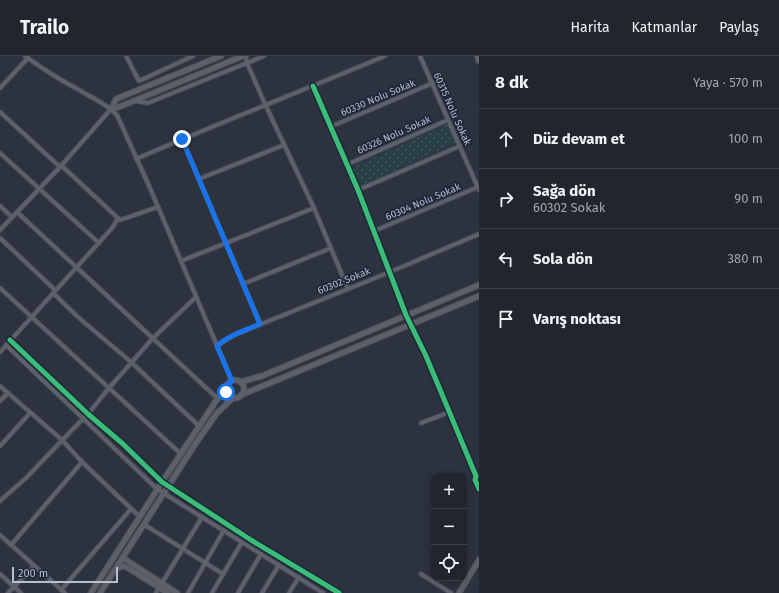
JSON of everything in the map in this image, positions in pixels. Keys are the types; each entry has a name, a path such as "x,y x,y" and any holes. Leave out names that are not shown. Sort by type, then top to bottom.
{"main road":[{"path":"111,109 116,99 221,56"},
{"path":"111,109 244,56"},
{"path":"478,56 479,60"},
{"path":"91,593 217,398 232,381 240,382 262,376 479,285"},
{"path":"100,593 194,446 217,413 233,398 479,296"},
{"path":"240,382 244,390 241,395"},
{"path":"226,386 228,394 233,398"},
{"path":"123,558 161,585 168,593"},
{"path":"459,593 479,560"},
{"path":"116,569 123,566 177,593"}],"street":[{"path":"126,56 139,82 193,56"},
{"path":"244,56 314,208 348,289"},
{"path":"134,101 148,103 264,56"},
{"path":"136,159 265,104 385,56"},
{"name":"60315 Nolu Sokak","path":"420,56 478,189"},
{"path":"0,88 26,57 111,109 117,115 232,381"},
{"name":"60330 Nolu Sokak","path":"330,127 433,84"},
{"path":"313,86 358,190 406,315 426,356 479,481"},
{"path":"0,230 61,167 111,109"},
{"path":"0,112 120,220 158,207"},
{"name":"60326 Nolu Sokak","path":"346,165 448,120"},
{"path":"182,139 260,324"},
{"path":"199,179 284,145"},
{"path":"358,190 460,146"},
{"path":"0,153 98,243"},
{"name":"60304 Nolu Sokak","path":"374,231 478,189"},
{"path":"0,206 12,217"},
{"path":"181,261 314,208"},
{"path":"17,212 217,398"},
{"path":"0,352 54,291 114,227 118,218"},
{"name":"60302 Sokak","path":"217,346 234,335 390,272 479,234"},
{"path":"0,238 79,318 131,362 199,426"},
{"path":"243,284 331,248"},
{"path":"0,288 181,454"},
{"path":"0,501 26,478 88,414 153,338 196,297"},
{"path":"10,340 162,482 251,540 339,593"},
{"path":"6,345 157,489 321,592"},
{"path":"0,386 62,440 82,462 140,517"},
{"path":"0,401 8,393"},
{"path":"421,423 450,412"},
{"path":"0,446 30,413"},
{"path":"11,545 82,462"},
{"path":"476,476 475,480 479,489"},
{"path":"61,590 131,509"},
{"path":"156,593 202,517"},
{"path":"144,525 223,574"},
{"path":"188,593 224,530"},
{"path":"0,535 65,593"},
{"path":"212,593 242,542"},
{"path":"238,593 261,554"},
{"path":"262,593 279,565"},
{"path":"8,593 34,566"},
{"path":"0,574 21,593"},
{"path":"420,574 450,593"},
{"path":"289,593 299,577"}],"shaded area":[{"path":"448,124 457,142 361,186 352,167"}],"cycle path":[{"path":"313,86 358,190 406,315 426,356 476,476 475,480 479,489"},
{"path":"10,340 162,482 251,540 339,593"}],"route":[{"path":"182,139 260,324 234,335 217,346 232,381 226,386 226,392"}]}
